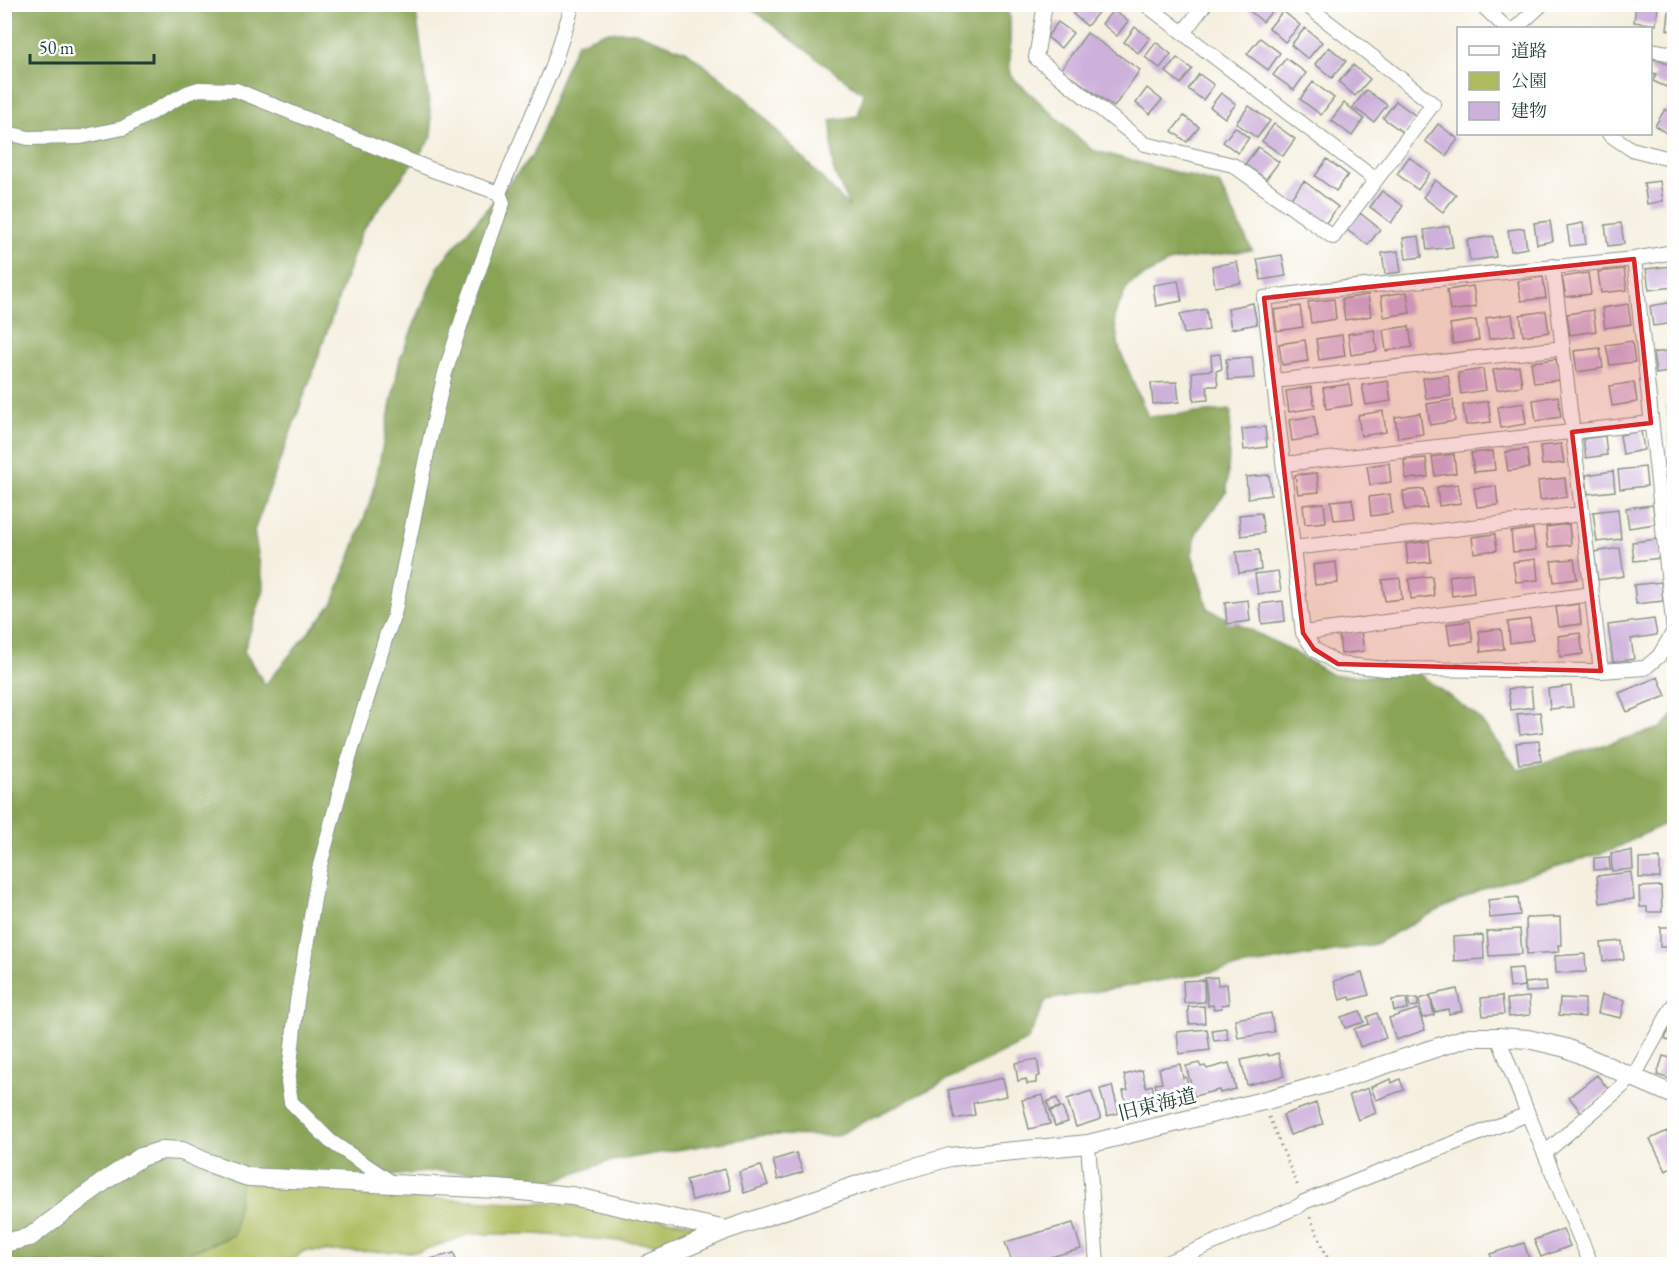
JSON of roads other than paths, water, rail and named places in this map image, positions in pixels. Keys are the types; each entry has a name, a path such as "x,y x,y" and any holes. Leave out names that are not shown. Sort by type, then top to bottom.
{"street":[{"path":"394,1184 330,1141 291,1102 288,1082 297,1001 319,869 347,765 393,620 445,373 503,203 499,193 552,69 573,4"},
{"path":"1045,4 1036,58 1144,144 1233,165 1333,237 1433,104 1305,4"},
{"path":"1145,4 1376,180"},
{"path":"1183,33 1205,4"},
{"path":"1480,4 1505,27"},
{"path":"1517,27 1542,4"},
{"path":"1652,50 1674,54"},
{"path":"4,132 28,138 81,137 123,128 187,93 199,89 236,90 435,171 499,193"},
{"path":"1610,135 1631,149 1674,160"},
{"path":"1634,259 1651,423 1671,567 1674,631 1659,656 1645,668 1601,671 1386,669 1338,664 1314,649 1304,633 1264,298 1634,259 1674,252"},
{"path":"1553,266 1601,671"},
{"path":"1274,381 1563,348"},
{"path":"1284,464 1651,423"},
{"path":"1293,548 1582,514"},
{"path":"1304,633 1592,594"},
{"path":"1545,1154 1634,1076 1674,1004"},
{"name":"旧東海道","path":"648,1264 726,1230 884,1176 950,1157 1088,1144 1335,1081 1469,1037 1528,1039 1566,1048 1674,1095"},
{"path":"1498,1037 1591,1264"},
{"path":"1164,1264 1304,1202 1528,1114"},
{"path":"1088,1144 1097,1264"},
{"path":"4,1243 30,1237 106,1180 141,1157 163,1150 182,1151 248,1177 498,1189 572,1197 726,1230"}]}
